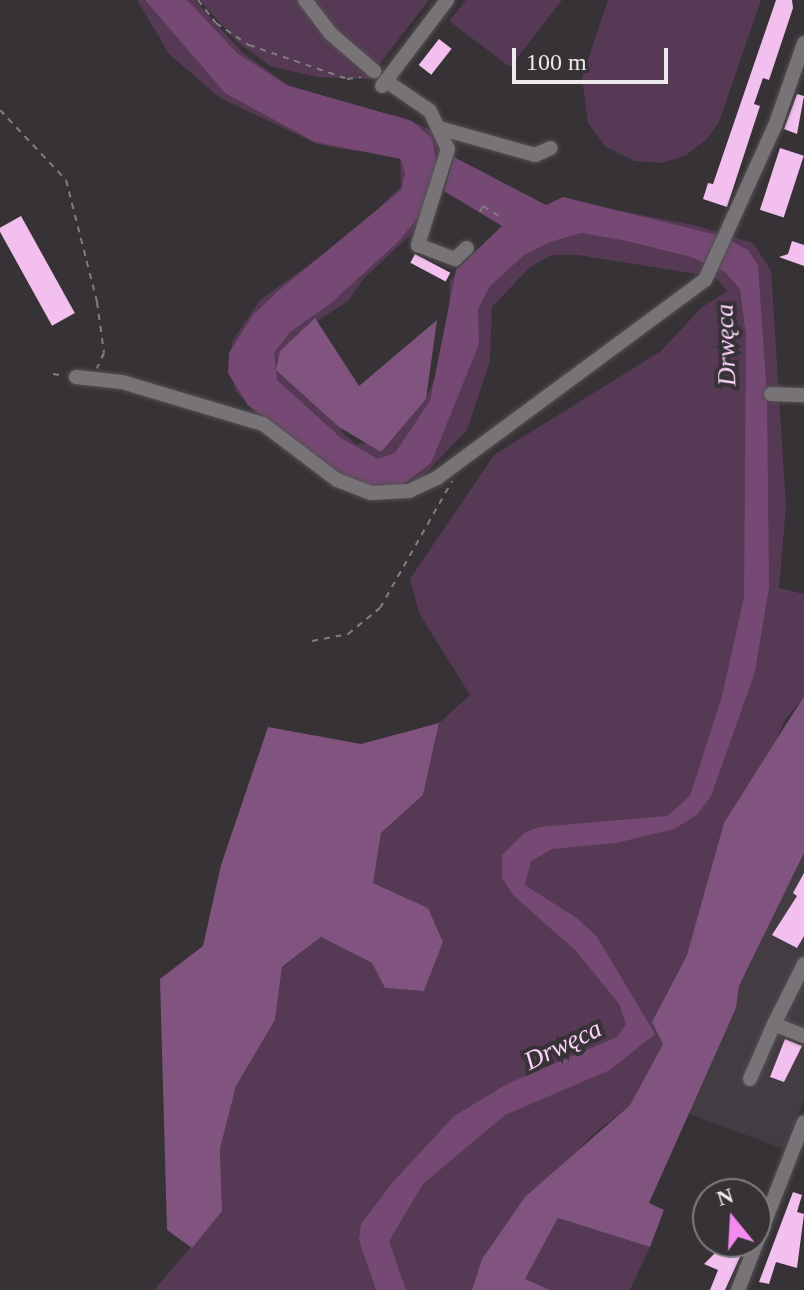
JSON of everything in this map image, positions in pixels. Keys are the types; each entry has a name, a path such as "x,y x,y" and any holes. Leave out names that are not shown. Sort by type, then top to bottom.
{"street":[{"path":"305,0 331,34 378,79 430,111 448,149 418,245 455,259 467,248"},
{"path":"378,79 447,0"},
{"path":"76,377 122,382 263,424 337,480 371,493 409,491 460,461 705,280 775,126 804,43"},
{"path":"439,128 535,155 551,148"},
{"path":"771,394 804,395"},
{"path":"750,1079 804,964"},
{"path":"774,1024 804,1036"},
{"path":"738,1290 804,1122"}],"path":[{"path":"198,0 216,23 249,45 347,79 378,79"},
{"path":"0,110 66,180 78,211 104,353 95,371 76,377 53,374"},
{"path":"480,212 481,205 497,214 492,219"},
{"path":"312,641 348,634 380,608 433,519 460,461"}],"shaded area":[{"path":"137,0 195,0 243,53 297,91 365,114 397,115 438,133 445,162 430,217 364,278 348,301 296,335 343,433 356,444 387,442 429,392 448,342 450,280 496,232 562,209 621,211 694,225 753,243 771,270 786,507 779,588 804,594 804,696 785,720 687,955 659,1008 663,1044 630,1105 591,1136 482,1259 472,1290 154,1290 222,1211 220,1149 236,1086 275,1020 282,968 321,937 372,963 386,988 424,991 443,942 428,908 373,883 381,833 423,795 439,723 470,695 419,613 410,579 494,455 661,351 702,307 727,291 715,277 578,255 552,255 530,267 492,307 490,361 467,430 422,477 386,493 360,494 271,432 235,390 229,357 233,340 260,300 361,227 401,186 400,159 388,150 354,151 317,144 220,98 169,54"},
{"path":"145,0 187,0 237,53 286,85 412,121 432,138 438,172 429,204 399,241 331,303 290,332 274,353 277,380 341,438 378,459 395,453 430,401 456,270 502,226 444,191 454,157 546,205 563,197 721,236 748,250 758,265 767,397 769,587 755,672 711,796 697,815 674,829 616,843 552,849 531,861 525,885 578,919 597,937 655,1034 610,1070 505,1115 423,1184 389,1241 406,1290 376,1290 359,1240 361,1224 392,1183 454,1116 507,1084 617,1037 626,1024 619,1004 576,951 513,895 502,878 502,855 524,833 539,827 667,816 690,796 722,696 744,597 746,335 740,289 725,272 691,257 627,241 581,233 550,242 524,255 490,286 478,309 479,344 431,463 403,484 374,487 350,480 248,405 228,373 229,353 253,315 277,292 401,190 405,174 401,159 315,142 225,93"},
{"path":"200,0 429,0 368,79 317,77 270,66 235,40"},
{"path":"466,0 562,0 510,67 449,21"},
{"path":"608,0 761,0 719,122 707,139 685,156 661,163 634,161 606,147 588,123 582,77"},
{"path":"315,318 359,386 437,320 426,399 381,452 339,427 276,370 280,351"},
{"path":"804,696 804,853 739,986 736,1008 649,1203 664,1210 650,1247 558,1218 525,1279 550,1290 472,1290 482,1259 525,1197 630,1105 663,1044 652,1022 687,955 724,823"},
{"path":"439,723 423,795 381,833 373,883 428,908 443,942 424,991 385,988 372,963 321,937 282,967 275,1020 236,1086 220,1149 222,1211 192,1248 167,1230 160,979 203,946 221,865 268,727 361,744"},
{"path":"804,853 804,1099 784,1149 686,1113 736,1008 739,986"},
{"path":"558,1218 650,1247 630,1290 550,1290 525,1279"}],"building":[{"path":"776,0 792,0 793,8 769,80 763,78 754,104 760,106 727,207 703,199 708,183 713,184"},
{"path":"439,39 452,49 431,75 419,65"},
{"path":"797,94 804,96 797,134 784,129"},
{"path":"780,148 804,156 784,218 760,210"},
{"path":"21,216 75,313 52,326 0,232 0,228"},
{"path":"792,241 804,245 804,266 779,257 788,254"},
{"path":"415,254 450,273 446,282 410,263"},
{"path":"804,873 804,936 797,948 772,935 797,896 793,893"},
{"path":"785,1039 802,1046 784,1082 770,1077"},
{"path":"793,1192 802,1195 797,1212 804,1214 797,1268 776,1262 769,1284 759,1282 768,1258 772,1258 772,1248"},
{"path":"710,1258 740,1258 725,1290 710,1290 718,1270 704,1264"}],"water label":[{"name":"Drwęca","path":"726,345"},
{"name":"Drwęca","path":"563,1045"}]}
